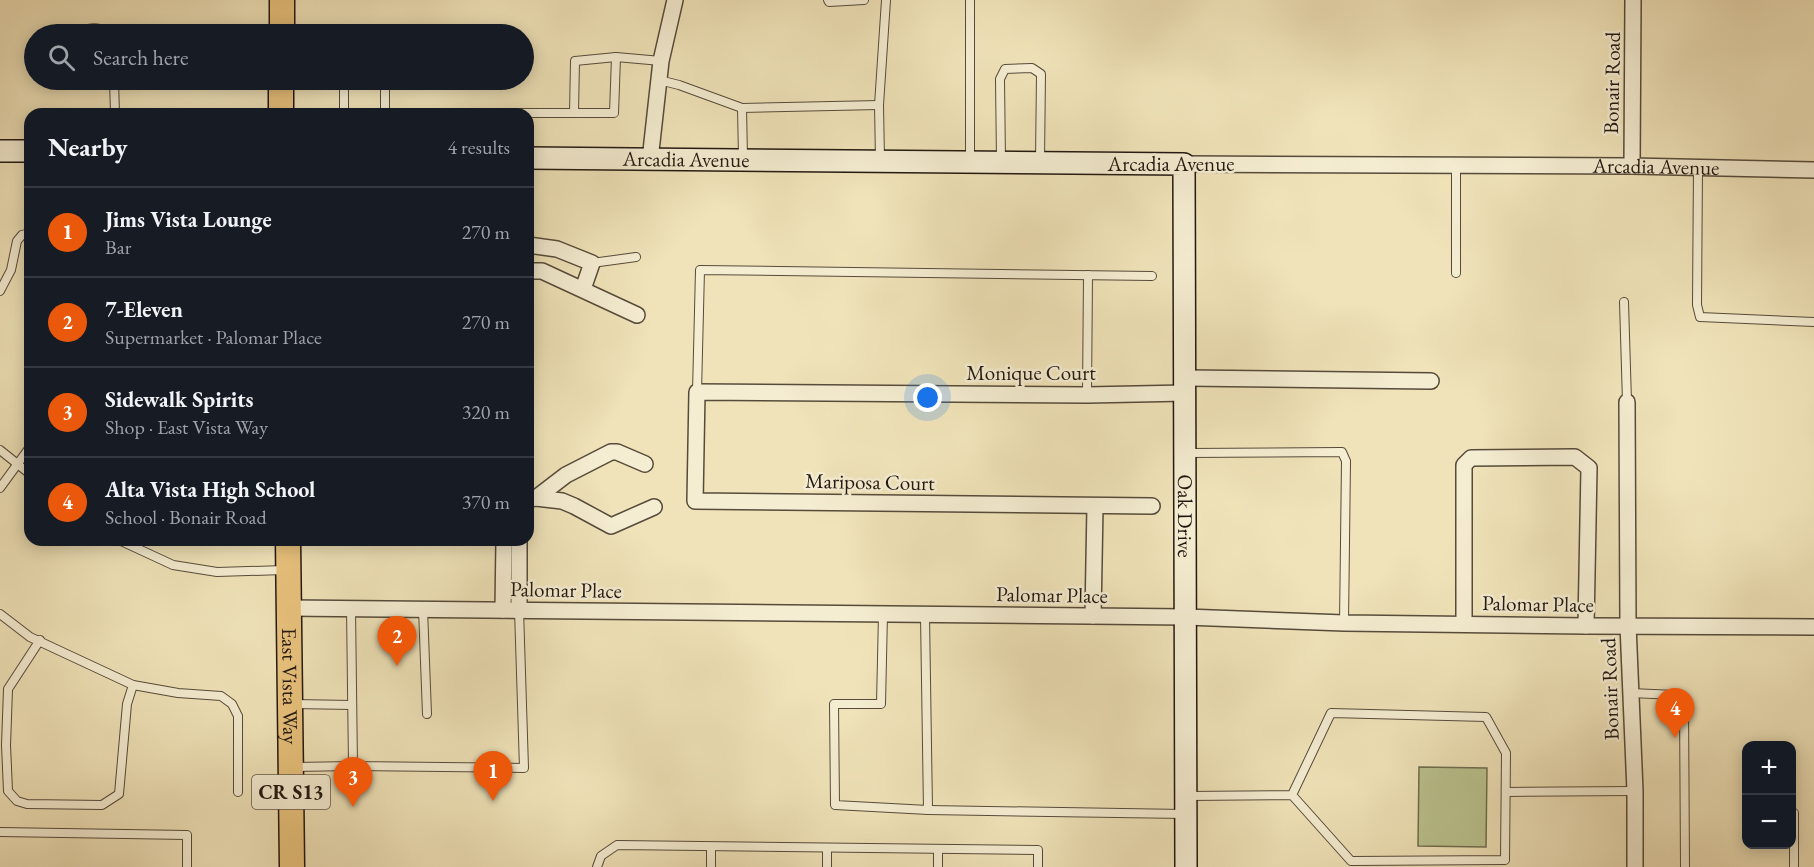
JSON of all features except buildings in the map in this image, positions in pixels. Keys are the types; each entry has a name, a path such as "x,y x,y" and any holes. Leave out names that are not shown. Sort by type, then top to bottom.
{"main road":[{"path":"282,0 282,24"},
{"path":"281,90 281,108"},
{"name":"East Vista Way","path":"288,546 292,867"}],"street":[{"path":"650,160 661,61 675,0"},
{"name":"Bonair Road","path":"1632,165 1633,0"},
{"path":"0,151 24,151"},
{"name":"Arcadia Avenue","path":"534,158 1184,164 1632,165 1814,170"},
{"name":"Oak Drive","path":"1184,164 1186,867"},
{"path":"534,246 557,249 592,263 583,289"},
{"path":"534,271 542,271 638,315"},
{"name":"Monique Court","path":"697,392 1087,395 1186,386 1431,381"},
{"name":"Mariposa Court","path":"697,392 695,501 1152,506"},
{"name":"Bonair Road","path":"1627,402 1628,625 1635,792 1635,867"},
{"path":"534,497 566,475 611,452 617,452 645,464"},
{"path":"1464,624 1464,465 1471,458 1575,457 1589,468 1586,626"},
{"path":"534,498 561,501 611,526 654,507"},
{"path":"1093,616 1095,506"},
{"path":"505,546 511,610"},
{"path":"511,610 518,546"},
{"name":"Palomar Place","path":"289,608 1186,617 1344,623 1814,627"}],"lane":[{"path":"828,0 829,2 864,0"},
{"path":"880,161 879,105 886,0"},
{"path":"970,0 970,162"},
{"path":"574,112 575,61 616,57 661,61"},
{"path":"534,112 614,113 616,57"},
{"path":"1001,162 1000,79 1005,69 1032,68 1041,74 1040,163"},
{"path":"659,80 742,108 879,105"},
{"path":"114,90 115,108"},
{"path":"344,90 344,108"},
{"path":"385,90 385,108"},
{"path":"742,108 743,160"},
{"path":"1456,165 1456,273"},
{"path":"1698,167 1697,305 1700,316 1814,322"},
{"path":"0,291 11,270 17,241 24,234"},
{"path":"592,263 636,257"},
{"path":"697,392 700,270 1152,276"},
{"path":"1087,395 1088,275"},
{"path":"1624,302 1627,402"},
{"path":"0,450 24,469"},
{"path":"1186,453 1342,452 1346,461 1344,623"},
{"path":"0,488 24,455"},
{"path":"132,546 173,565 217,572 289,570"},
{"path":"351,608 353,766"},
{"path":"423,609 427,714"},
{"path":"291,767 524,768 511,610"},
{"path":"0,614 30,637 133,685 178,693 220,696 232,704 238,716 238,792"},
{"path":"883,614 881,704 834,704 835,805 928,810 1154,814 1186,805 1292,795"},
{"path":"925,615 928,810"},
{"path":"40,640 8,689 6,746 8,792 17,801 27,804 102,805 119,794 127,704 133,685"},
{"path":"1631,693 1676,695 1684,704 1685,867"},
{"path":"290,704 352,705"},
{"path":"1331,712 1486,717 1506,753 1505,860 1351,861 1292,795 1331,712"},
{"path":"1506,792 1635,792"},
{"path":"0,832 187,835 187,867"},
{"path":"597,867 602,856 617,845 1038,850 1038,867"},
{"path":"711,847 711,867"},
{"path":"827,848 827,867"},
{"path":"938,849 938,867"},
{"path":"1794,849 1794,867"}],"green space":[{"path":"1419,767 1487,768 1486,847 1418,846"}],"place":[{"name":"7-Eleven","path":"397,666"},
{"name":"Alta Vista High School","path":"1675,738"},
{"name":"Jims Vista Lounge","path":"493,801"},
{"name":"Sidewalk Spirits","path":"353,807"}]}
